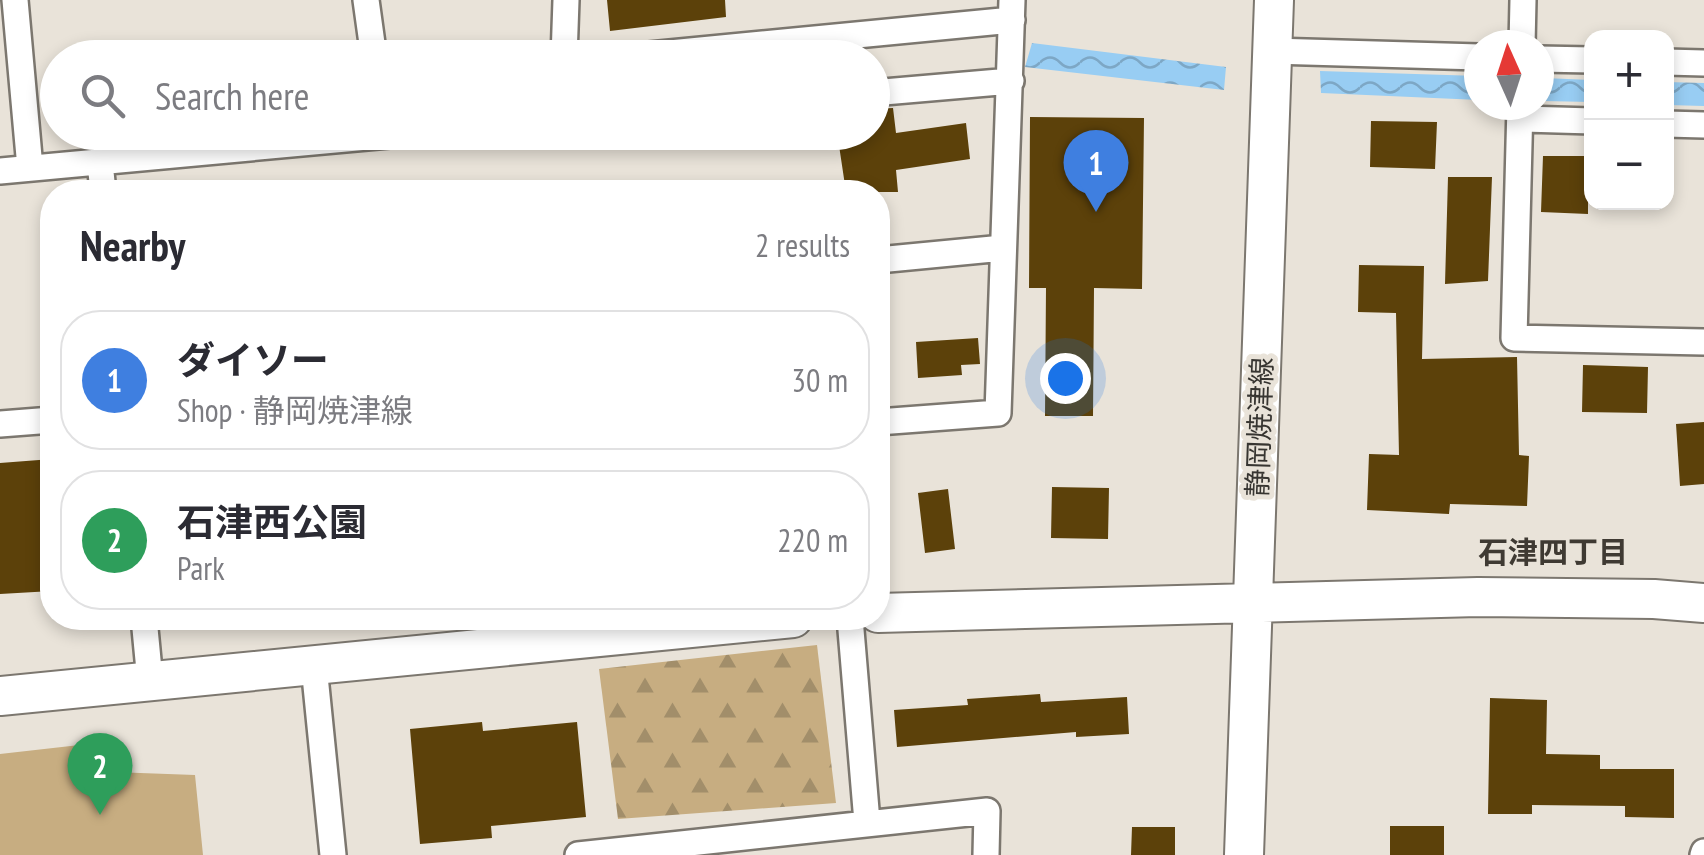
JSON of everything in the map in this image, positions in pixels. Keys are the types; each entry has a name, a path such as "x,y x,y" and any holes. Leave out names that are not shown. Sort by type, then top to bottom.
{"street":[{"path":"15,0 30,168"},
{"path":"366,0 372,40"},
{"path":"565,40 566,0"},
{"name":"静岡焼津線","path":"1244,855 1274,0"},
{"path":"1522,30 1523,0"},
{"path":"766,40 1012,10 998,413 890,421"},
{"path":"1272,51 1464,57"},
{"path":"1554,59 1584,60"},
{"path":"1674,62 1704,63"},
{"path":"890,91 1011,80"},
{"path":"1554,116 1584,120"},
{"path":"1520,120 1514,338 1704,342"},
{"path":"1674,124 1704,125"},
{"path":"0,171 221,150"},
{"path":"100,162 101,180"},
{"path":"890,259 1003,248"},
{"path":"0,424 40,421"},
{"path":"890,612 1478,597 1704,603"},
{"path":"145,630 150,681"},
{"path":"0,696 657,630"},
{"path":"851,630 867,822"},
{"path":"314,666 333,855"},
{"path":"578,855 987,811 986,855"}],"green space":[{"path":"817,645 836,803 618,819 599,669"},
{"path":"106,742 113,772 195,775 203,855 0,855 0,754"}],"water":[{"path":"1032,43 1226,67 1224,90 1025,67"},
{"path":"1320,71 1464,76 1464,99 1321,93"},
{"path":"1554,78 1584,80 1584,102 1554,101"},
{"path":"1674,82 1704,83 1704,106 1674,105"}],"building":[{"path":"607,0 725,0 726,17 610,31"},
{"path":"890,108 896,133 966,123 970,159 896,170 898,192 890,192 890,180 844,180 840,150 890,150"},
{"path":"1030,117 1144,118 1142,289 1094,288 1093,416 1045,416 1046,288 1029,288"},
{"path":"1371,121 1437,122 1435,169 1370,167"},
{"path":"1543,156 1584,156 1584,210 1588,214 1541,212"},
{"path":"1448,177 1492,177 1488,281 1445,284"},
{"path":"1359,265 1424,266 1422,359 1517,357 1519,455 1529,456 1527,506 1450,504 1449,514 1367,510 1369,454 1399,455 1396,313 1358,312"},
{"path":"978,338 980,364 961,365 962,375 918,378 916,342"},
{"path":"1583,365 1648,367 1647,413 1582,412"},
{"path":"1704,422 1704,484 1680,486 1676,424"},
{"path":"40,460 40,592 0,594 0,463"},
{"path":"1052,487 1109,488 1108,539 1051,538"},
{"path":"948,489 955,549 925,553 918,493"},
{"path":"1040,694 1041,702 1127,697 1129,734 1076,737 1076,732 897,747 894,710 968,705 967,699"},
{"path":"1490,698 1547,700 1546,754 1600,755 1600,769 1674,769 1674,818 1625,817 1625,806 1532,805 1532,814 1488,814"},
{"path":"482,722 483,731 577,722 586,817 491,826 492,838 420,844 410,729"},
{"path":"1390,826 1444,826 1444,855 1390,855"},
{"path":"1132,827 1175,827 1175,855 1131,855"}],"place":[{"name":"ダイソー","path":"1096,212"},
{"name":"石津西公園","path":"100,815"}],"district":[{"name":"石津四丁目","path":"1553,551"}]}
